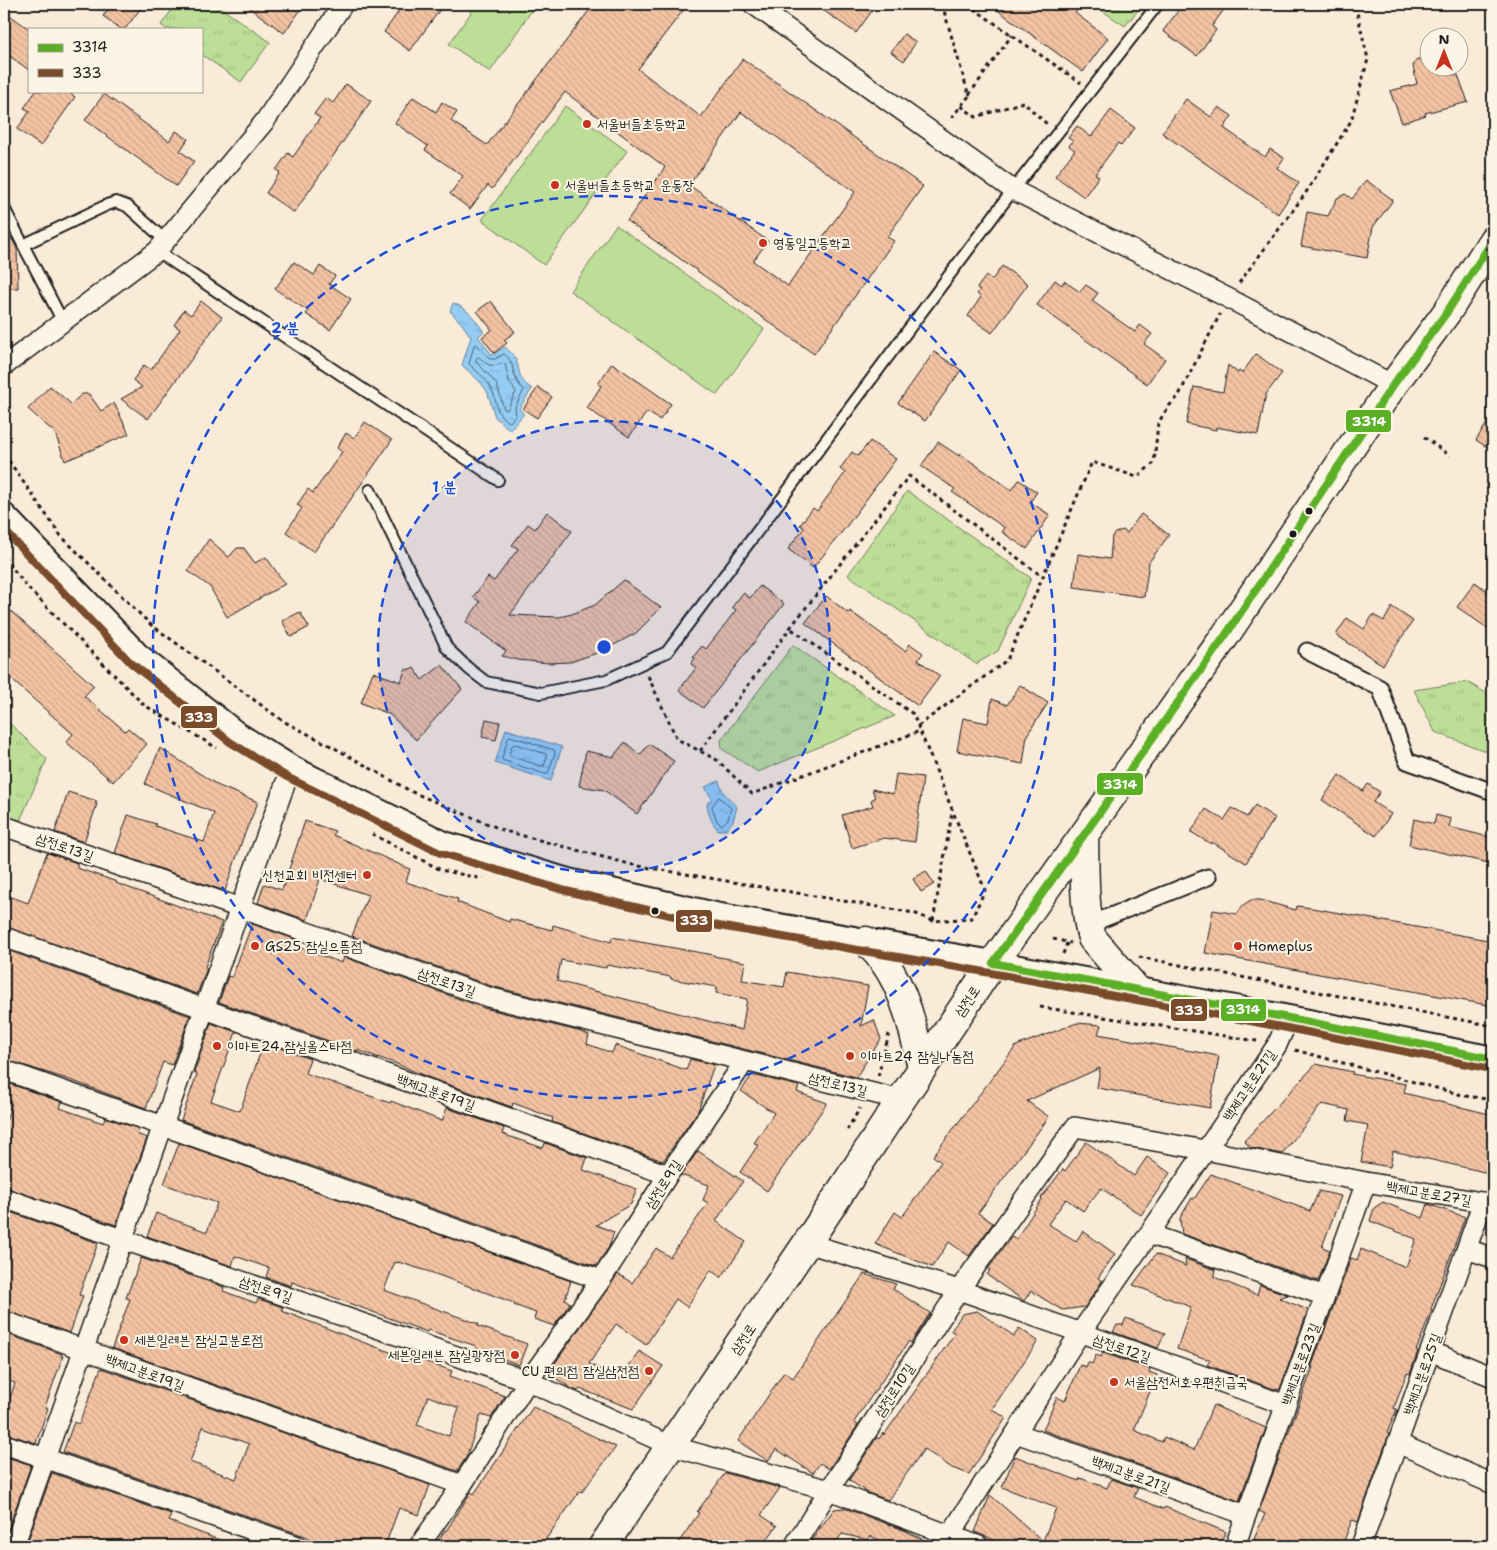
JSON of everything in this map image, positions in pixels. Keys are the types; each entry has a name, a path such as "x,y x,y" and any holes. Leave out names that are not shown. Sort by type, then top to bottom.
{"main road":[{"name":"삼전로","path":"603,1546 993,963 1225,636 1393,385 1447,312 1491,245"},
{"path":"1084,835 1086,900 1092,938 1136,990"},
{"path":"866,941 882,959 902,997 915,1035 922,1068"}],"street":[{"path":"4,366 162,246 265,121 343,4"},
{"path":"753,4 1013,190 1228,298 1393,385"},
{"path":"4,516 138,656 236,734 291,768 444,844 568,881 715,915 993,963 1289,1018 1493,1059"},
{"path":"1307,651 1380,688 1407,761 1493,792"},
{"path":"14,1546 291,768"},
{"name":"삼전로13길","path":"4,826 488,997 901,1100"},
{"path":"1098,921 1208,877"},
{"name":"백제고분로19길","path":"4,937 668,1175"},
{"name":"백제고분로21길","path":"946,1541 1080,1333 1277,1044 1289,1018"},
{"name":"삼전로9길","path":"419,1546 462,1485 528,1381 601,1280 668,1175 745,1061"},
{"path":"4,1070 601,1280"},
{"path":"959,1290 1075,1127 1205,1150 1366,1182"},
{"name":"백제고분로27길","path":"1366,1182 1488,1203"},
{"name":"백제고분로23길","path":"1235,1546 1366,1182"},
{"name":"삼전로9길","path":"4,1198 528,1381 671,1446"},
{"name":"백제고분로25길","path":"1361,1546 1467,1248 1488,1203"},
{"path":"1149,1234 1324,1296"},
{"name":"삼전로12길","path":"807,1243 959,1290 1286,1405"},
{"path":"1467,1248 1493,1258"},
{"name":"삼전로10길","path":"794,1546 959,1290"},
{"name":"백제고분로19길","path":"4,1321 462,1485"},
{"path":"1430,1352 1493,1377"},
{"name":"백제고분로21길","path":"1016,1434 1246,1515"},
{"path":"1397,1443 1493,1484"},
{"path":"4,1444 298,1546"},
{"path":"671,1446 829,1490 946,1541 978,1546"}],"lane":[{"path":"370,490 447,648 486,682 541,693 606,680 666,652 1013,190 1158,4"},
{"path":"23,244 107,205 116,202 127,206 162,246 498,480"},
{"path":"4,208 63,322"}],"path":[{"path":"942,4 969,96"},
{"path":"966,4 1091,90"},
{"path":"918,726 1007,660 1092,462 1137,477 1154,463 1158,423 1169,406 1178,397 1228,298 1305,194 1352,121 1368,59 1355,4"},
{"path":"949,121 1012,35"},
{"path":"961,106 976,117 1024,102 1058,133"},
{"path":"1424,437 1450,456"},
{"path":"4,454 61,536 150,624 283,721 412,792 505,831 633,865 914,914 933,921 972,918 984,890 913,714 790,628"},
{"path":"700,751 790,628 909,476 1043,577"},
{"path":"642,663 677,739 717,760 752,794 920,731"},
{"path":"933,921 952,811"},
{"path":"1053,939 1067,943 1078,943"},
{"path":"1062,959 1067,943"},
{"path":"1138,957 1493,1026"}],"green space":[{"path":"176,4 215,4 270,42 241,82 202,55 202,28 165,28 161,25"},
{"path":"477,4 530,4 534,7 490,72 449,44"},
{"path":"1092,4 1143,4 1125,26"},
{"name":"서울버들초등학교 운동장","path":"565,106 627,151 544,265 482,220"},
{"path":"616,225 764,329 717,395 570,291"},
{"path":"907,491 1031,578 998,651 976,664 848,575"},
{"path":"793,645 895,716 758,772 722,749 721,740"},
{"path":"1467,682 1493,697 1493,754 1435,732 1414,690"},
{"path":"4,718 47,759 19,823 4,817"}],"water":[{"path":"453,303 471,314 477,322 484,332 478,336 492,355 505,347 514,356 523,381 532,389 519,409 524,414 510,430 495,417 487,391 462,365 471,337 450,311"},
{"path":"506,729 562,747 551,781 495,763"},
{"path":"719,781 724,793 737,807 733,821 726,830 718,830 710,818 707,807 707,803 712,799 705,787"}],"building":[{"path":"112,4 144,4 126,28 120,28 103,16"},
{"path":"244,4 305,4 284,33"},
{"path":"404,4 444,4 410,51 384,32"},
{"path":"594,4 688,4 638,69 701,117 743,59 923,186 887,237 894,241 814,354 627,221 665,167 565,92 492,189 488,185 470,209 450,194 463,176 425,150 428,146 395,123 413,97 436,112 442,102 457,112 451,121 487,145","holes":["741,112 855,192 788,286 753,261 768,241 689,185"]},
{"path":"814,4 877,4 856,33"},
{"path":"989,4 1070,4 1077,10 1075,13 1108,38 1083,72"},
{"path":"1183,4 1228,4 1212,26 1216,30 1197,56 1163,31"},
{"path":"4,11 28,28 28,69 4,52"},
{"path":"904,34 916,42 904,61 891,52"},
{"path":"1417,59 1420,59 1420,78 1459,78 1468,102 1425,113 1426,115 1402,123 1390,91 1417,84 1413,66"},
{"path":"346,84 371,101 294,213 266,193 280,172 276,170 288,153 293,157 320,118 314,114 326,98 333,103"},
{"path":"35,92 68,92 75,97 41,146 17,129 30,111 24,108"},
{"path":"104,94 169,141 176,131 188,139 180,151 194,161 176,186 85,120"},
{"path":"1186,99 1211,117 1219,107 1232,116 1224,128 1265,157 1270,149 1284,158 1277,168 1299,183 1278,214 1162,133"},
{"path":"1111,110 1135,128 1121,146 1118,143 1095,174 1099,176 1084,197 1055,176 1075,150 1069,146 1073,141 1068,138 1077,126 1091,137"},
{"path":"1366,180 1393,200 1373,227 1367,258 1301,246 1307,212 1328,216 1337,198 1345,194 1352,199"},
{"path":"4,239 12,239 17,248 18,288 4,288"},
{"path":"294,262 314,275 320,266 335,276 329,284 351,299 330,330 306,314 308,311 275,289"},
{"path":"1002,266 1028,284 992,333 968,316 981,297 977,294 980,290 977,288 986,276 992,280"},
{"path":"1055,280 1062,285 1064,281 1080,292 1086,285 1098,293 1092,301 1135,332 1140,325 1152,334 1144,344 1165,359 1147,384 1037,305"},
{"path":"201,301 222,317 148,419 121,399 142,387 133,380 144,365 151,370 180,329 174,325 184,310 191,315"},
{"path":"491,301 515,332 504,340 507,343 494,353 482,337 492,330 477,311"},
{"path":"934,352 961,370 925,421 898,403"},
{"path":"1256,354 1282,373 1266,394 1258,435 1216,427 1216,430 1186,424 1194,387 1223,392 1228,365 1238,373 1239,371 1242,373"},
{"path":"612,363 671,404 660,420 647,412 629,437 587,408 601,386 598,384"},
{"path":"50,386 71,404 82,394 89,394 101,411 114,403 129,434 65,461 55,433 28,409"},
{"path":"538,387 552,397 537,418 523,409"},
{"path":"1493,414 1493,451 1476,440"},
{"path":"365,422 392,440 314,552 286,532 302,508 297,505 308,489 313,493 342,452 337,448 346,433 354,438"},
{"path":"870,441 896,459 813,568 788,549 804,528 800,525 813,508 817,511 845,473 840,469 852,452 858,456"},
{"path":"938,442 959,456 960,454 1012,490 1019,480 1037,492 1030,502 1050,515 1027,549 1002,532 1005,528 952,492 955,489 921,466"},
{"path":"547,512 572,531 510,615 559,617 572,614 595,605 624,580 661,608 636,633 603,651 570,662 548,663 518,660 502,656 506,651 466,622 480,602 473,597 488,577 494,581 518,549 512,545 528,524 535,529"},
{"path":"1141,514 1169,535 1149,562 1144,597 1074,587 1078,554 1110,559 1112,536 1123,530 1127,533"},
{"path":"209,539 229,557 237,548 244,548 255,563 266,557 285,584 227,617 210,587 188,571"},
{"path":"1475,582 1493,595 1493,632 1457,607"},
{"path":"760,586 784,604 703,708 679,690 696,668 691,664 695,658 693,657 702,646 706,649 736,610 732,607 743,593 750,598"},
{"path":"826,596 905,651 910,644 923,653 918,660 940,676 918,706 805,623"},
{"path":"4,605 94,686 84,696 125,731 128,728 147,744 113,782 66,742 73,734 4,673"},
{"path":"1392,607 1413,621 1383,665 1336,635 1347,618 1364,629 1373,615 1384,621"},
{"path":"300,612 309,627 291,637 282,621"},
{"path":"442,665 462,689 416,740 389,714 361,703 373,672 401,682 405,670 414,668 422,680"},
{"path":"1020,685 1048,703 1027,735 1023,764 957,751 963,718 988,723 992,699 1007,705"},
{"path":"486,719 500,722 496,740 482,737"},
{"path":"625,742 640,755 649,744 674,761 637,814 604,790 579,786 586,751 614,757"},
{"path":"160,748 219,786 258,802 243,838 225,891 115,853 128,815 204,842 214,813 145,784"},
{"path":"896,774 923,777 915,842 884,838 852,848 842,815 873,806 871,800 875,798 872,789 893,794"},
{"path":"1339,775 1363,791 1368,784 1380,792 1373,802 1391,814 1376,836 1322,800"},
{"path":"68,792 97,801 84,842 55,832"},
{"path":"1255,805 1275,818 1246,863 1212,842 1211,844 1191,832 1206,809 1224,820 1232,808 1247,817"},
{"path":"1436,815 1451,819 1449,827 1493,838 1493,864 1409,845 1414,819 1434,824"},
{"path":"305,821 335,831 333,835 410,869 406,882 458,899 457,902 509,922 510,919 552,930 553,925 611,942 612,937 745,962 742,980 784,987 787,972 868,986 861,1026 874,1020 881,1039 856,1077 491,986 352,936 368,895 320,879 307,920 258,903 264,884 282,890","holes":["561,960 606,968 607,965 717,987 716,993 747,999 742,1030 557,981"]},
{"path":"48,853 77,863 77,868 222,922 197,994 4,926 4,894 28,903"},
{"path":"926,871 934,884 921,892 913,879"},
{"path":"1251,900 1260,900 1296,910 1297,906 1312,908 1493,941 1493,1006 1205,953 1213,910 1237,914 1243,905"},
{"path":"252,924 300,941 298,947 342,963 344,957 484,1008 578,1031 589,1035 587,1044 612,1053 615,1045 686,1070 690,1059 714,1065 698,1111 663,1161 552,1122 553,1118 513,1103 512,1107 430,1078 397,1064 219,1002 228,976 232,977"},
{"path":"4,949 190,1016 172,1065 163,1062 146,1108 70,1080 4,1059"},
{"path":"211,1023 236,1032 211,1101 240,1111 264,1042 310,1059 305,1073 390,1103 391,1101 442,1121 447,1108 504,1128 502,1134 543,1148 545,1143 587,1158 583,1170 637,1189 631,1204 596,1225 614,1232 609,1247 596,1266 181,1120 197,1074 194,1073"},
{"path":"1077,1023 1101,1025 1098,1034 1219,1056 1210,1108 1097,1088 1100,1068 1027,1101 1049,1117 978,1213 993,1223 969,1256 949,1242 932,1267 875,1244 895,1212 902,1217 941,1162 933,1156 1016,1046"},
{"path":"1316,1064 1353,1072 1352,1074 1406,1084 1404,1093 1493,1115 1493,1174 1393,1151 1390,1167 1361,1162 1368,1125 1347,1121 1349,1110 1322,1104 1282,1154 1251,1148 1244,1141"},
{"path":"752,1075 799,1086 797,1092 827,1103 767,1191 740,1172 758,1145 754,1143 774,1113 741,1091"},
{"path":"4,1082 62,1102 60,1108 103,1123 105,1117 139,1129 137,1134 147,1138 116,1225 4,1187 4,1125 12,1104 4,1101"},
{"path":"1086,1142 1134,1176 1147,1157 1170,1173 1141,1215 1101,1188 1083,1211 1066,1199 1048,1224 1076,1241 1083,1231 1115,1254 1098,1278 1102,1281 1085,1307 1062,1310 1031,1291 1024,1301 987,1275 990,1270 988,1269 1012,1236 1016,1239 1041,1198 1063,1169 1065,1171"},
{"path":"179,1143 571,1281 565,1299 570,1303 554,1326 534,1319 536,1313 514,1305 514,1303 430,1272 395,1262 384,1290 479,1324 478,1326 527,1344 519,1365 475,1348 476,1346 428,1330 427,1332 292,1282 291,1286 266,1277 269,1268 235,1256 232,1266 147,1236 156,1213 207,1232 217,1203 164,1184"},
{"path":"698,1151 743,1181 716,1221 746,1242 721,1278 711,1270 687,1307 676,1299 646,1345 616,1324 589,1364 620,1379 639,1351 663,1366 633,1409 580,1389 578,1391 572,1389 548,1373 618,1274 632,1283 656,1248 670,1257 708,1203 703,1200 709,1185 681,1175"},
{"path":"1211,1174 1310,1211 1319,1191 1341,1196 1322,1247 1330,1250 1318,1281 1182,1234 1180,1218 1192,1198 1194,1199"},
{"path":"1383,1202 1423,1218 1428,1204 1465,1217 1416,1351 1418,1351 1410,1374 1407,1373 1394,1408 1397,1409 1387,1433 1389,1434 1358,1522 1352,1520 1342,1546 1271,1546 1254,1539 1265,1514 1259,1511 1313,1367 1311,1368 1351,1258 1357,1260 1361,1249 1406,1267 1416,1239 1370,1221 1374,1208"},
{"path":"4,1210 98,1243 79,1295 83,1296 70,1333 4,1310"},
{"path":"1156,1254 1186,1266 1185,1259 1216,1270 1214,1277 1257,1295 1260,1285 1288,1295 1279,1298 1308,1310 1280,1389 1277,1390 1207,1365 1210,1360 1177,1349 1191,1307 1133,1285"},
{"path":"141,1258 224,1287 223,1291 256,1303 258,1299 283,1307 282,1311 365,1343 415,1361 416,1358 452,1371 450,1376 505,1396 491,1418 481,1415 466,1458 457,1471 112,1348 130,1299 126,1298","holes":["428,1396 459,1408 449,1436 417,1425"]},
{"path":"864,1274 896,1284 893,1289 930,1313 911,1343 909,1341 854,1422 858,1425 829,1469 820,1463 813,1473 776,1449 768,1461 738,1441 784,1372 793,1378"},
{"path":"977,1311 1014,1336 1019,1328 1038,1341 992,1409 1006,1418 969,1474 952,1468 924,1449 888,1500 868,1493 849,1480 877,1437 879,1439 883,1433 884,1435 955,1333 951,1331 962,1314"},
{"path":"1126,1318 1165,1333 1158,1348 1113,1332 1117,1325 1123,1325"},
{"path":"4,1333 62,1354 61,1356 63,1356 45,1407 48,1408 36,1443 4,1433 4,1416 15,1383 4,1379"},
{"path":"1103,1353 1150,1369 1149,1372 1157,1375 1134,1430 1162,1442 1164,1437 1194,1450 1213,1405 1266,1428 1239,1501 1043,1430 1057,1397 1065,1401 1080,1365 1086,1367 1088,1362 1092,1364 1096,1355 1101,1357"},
{"path":"101,1368 430,1485 419,1515 399,1508 385,1546 329,1546 63,1452 74,1422 79,1424","holes":["203,1427 249,1444 236,1479 190,1462"]},
{"path":"533,1407 616,1447 582,1492 580,1491 541,1546 435,1546 471,1492 474,1494"},
{"path":"4,1456 31,1465 4,1541"},
{"path":"1015,1456 1079,1481 1080,1478 1107,1488 1111,1479 1138,1488 1134,1497 1164,1509 1165,1507 1226,1532 1220,1546 1008,1546 975,1532 990,1495 1043,1541 1056,1508 1002,1487"},
{"path":"52,1473 171,1514 169,1521 230,1544 230,1546 26,1546"},
{"path":"725,1473 780,1488 761,1515 777,1526 762,1546 676,1546 699,1513 697,1512"},
{"path":"844,1508 904,1530 932,1544 932,1546 892,1546 870,1536 868,1540 842,1534 833,1546 820,1546 811,1541 834,1509"}],"transit line":[{"name":"3314","path":"993,963 1225,636 1393,385 1447,312 1493,240"},
{"name":"333","path":"4,530 131,663 230,742 287,777 440,853 566,891 713,925 991,973 1287,1028 1491,1069"},
{"name":"3314","path":"993,963 1289,1018 1493,1059"}],"place":[{"name":"서울버들초등학교","path":"587,124"},
{"name":"서울버들초등학교 운동장","path":"555,185"},
{"name":"영동일고등학교","path":"763,243"},
{"name":"신천교회 비전센터","path":"367,875"},
{"name":"GS25 잠실으뜸점","path":"255,946"},
{"name":"Homeplus","path":"1238,946"},
{"name":"이마트24 잠실올스타점","path":"217,1046"},
{"name":"이마트24 잠실나눔점","path":"850,1056"},
{"name":"세븐일레븐 잠실고분로점","path":"124,1340"},
{"name":"세븐일레븐 잠실광장점","path":"515,1355"},
{"name":"CU 편의점 잠실삼전점","path":"649,1371"},
{"name":"서울삼전서호우편취급국","path":"1114,1382"}]}
